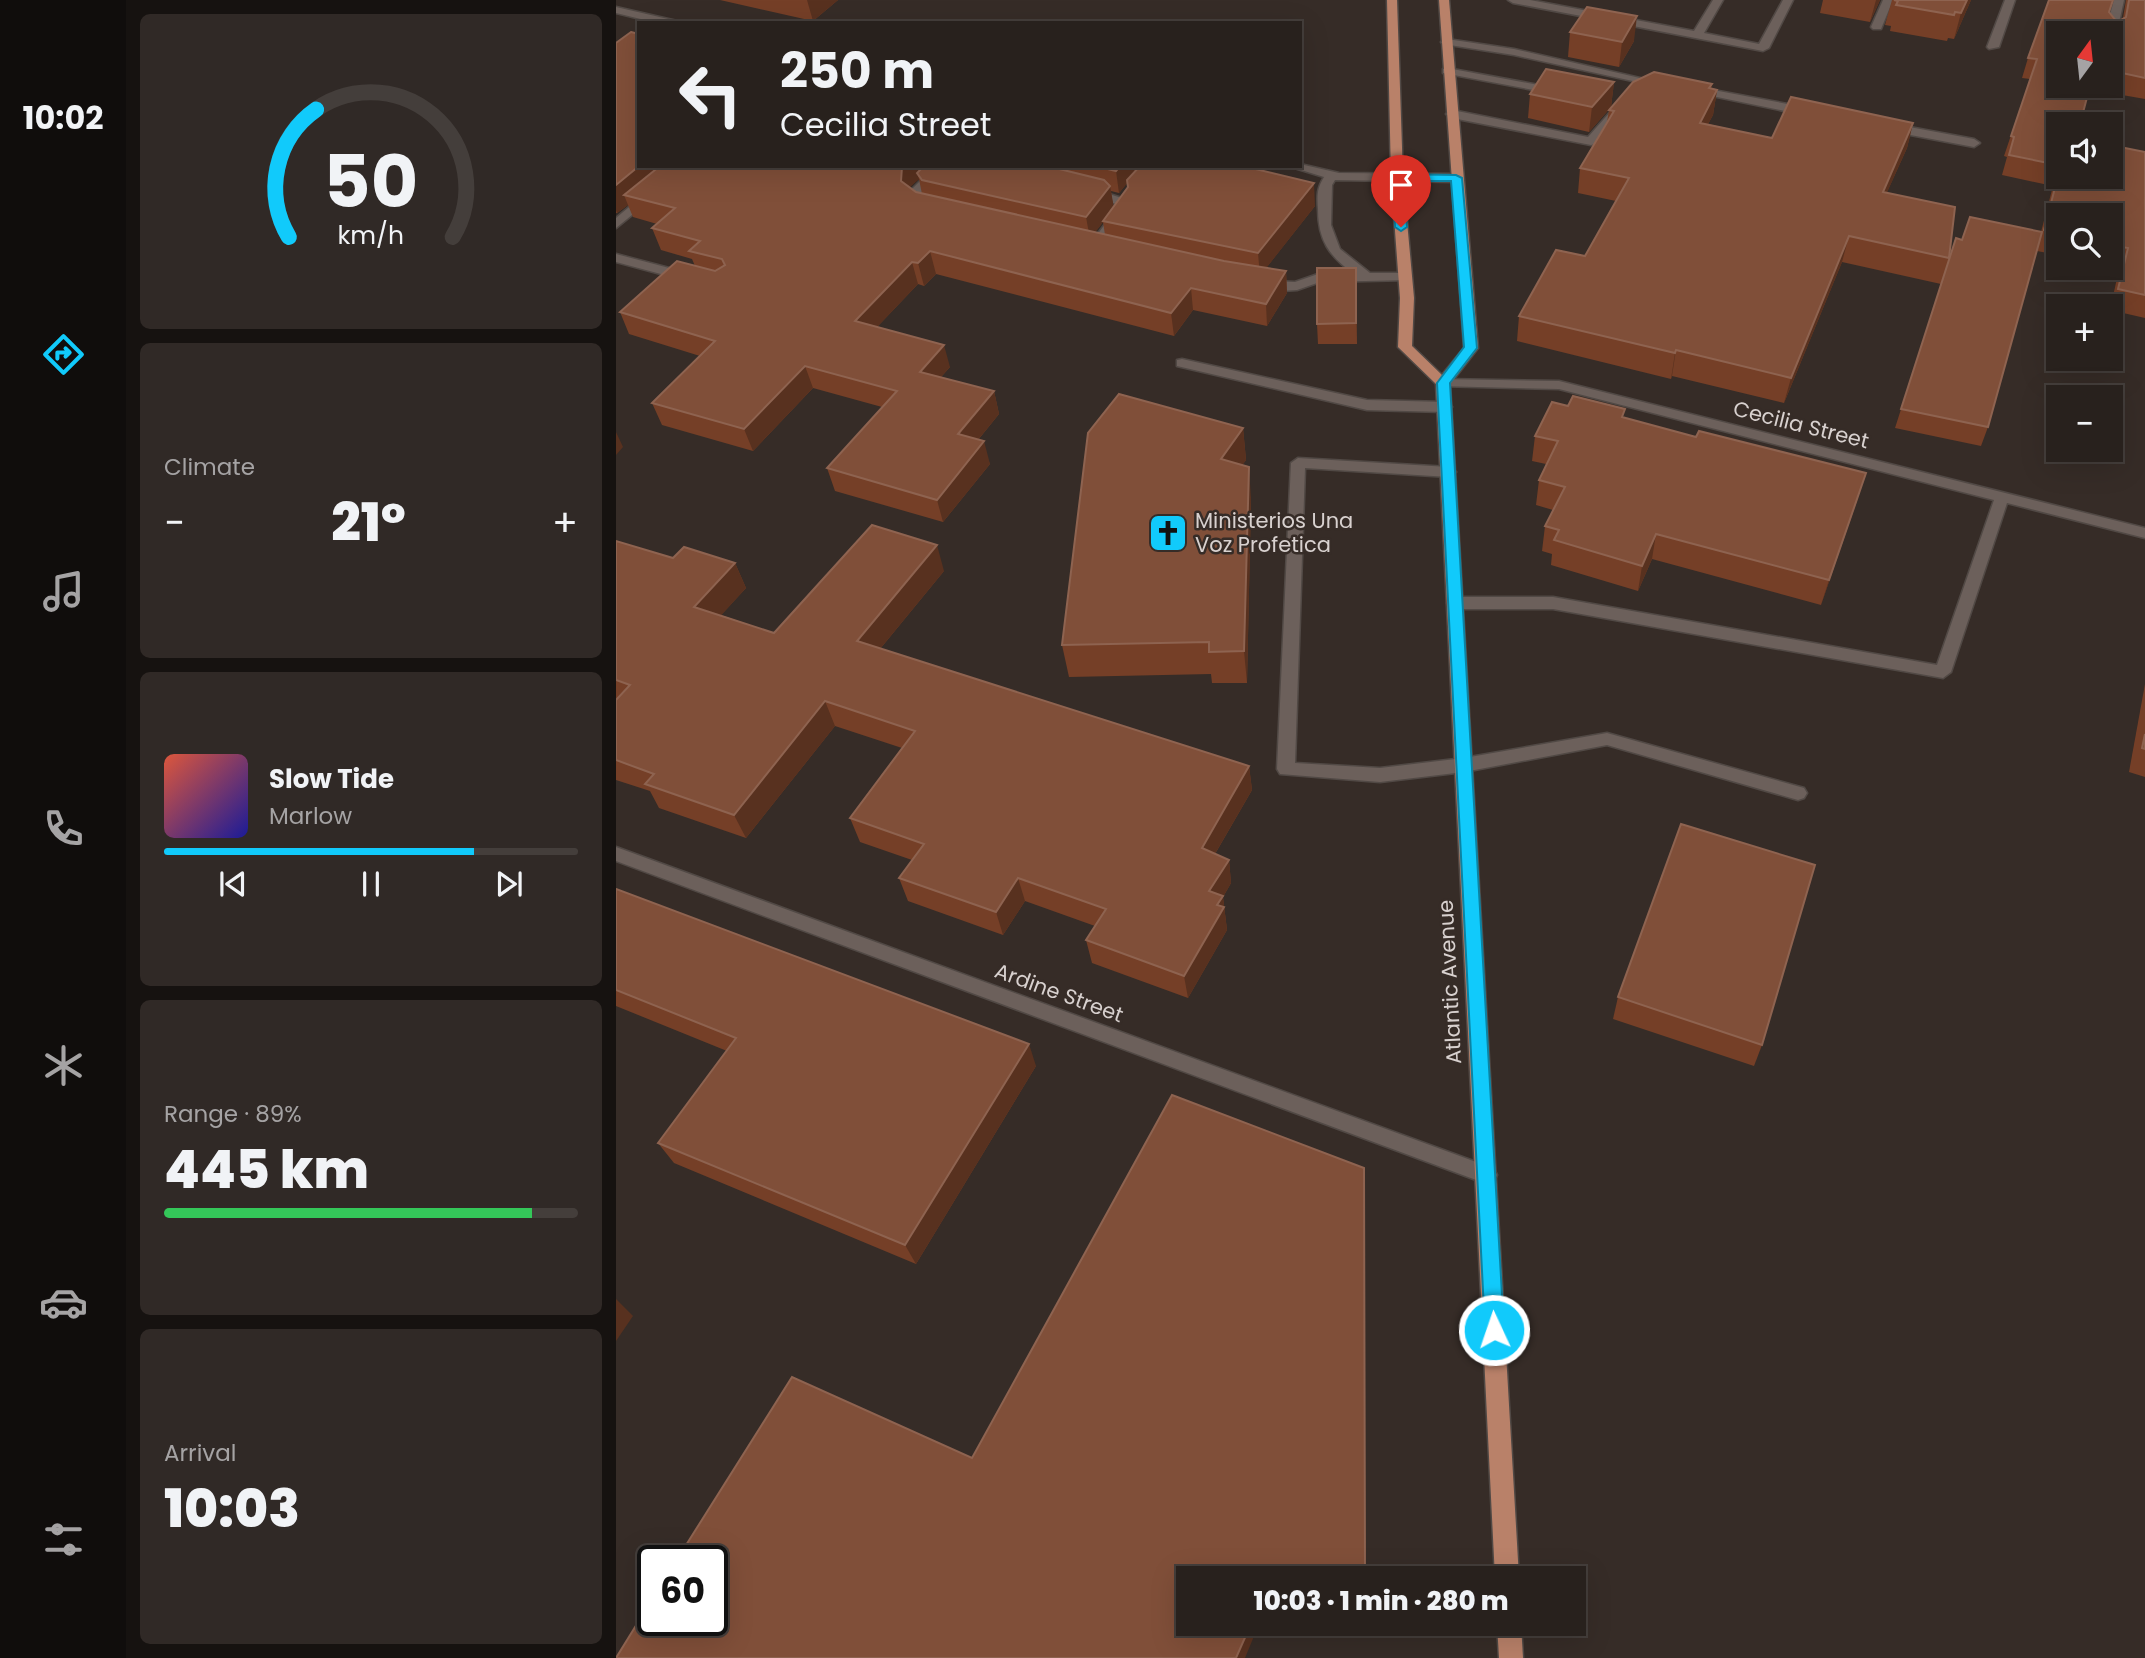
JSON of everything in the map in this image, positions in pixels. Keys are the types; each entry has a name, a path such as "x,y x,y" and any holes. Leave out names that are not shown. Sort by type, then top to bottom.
{"main road":[{"path":"1392,0 1397,177 1407,298 1405,347 1443,383 1471,348 1447,71 1444,0"},
{"name":"Atlantic Avenue","path":"1443,383 1506,1566"},
{"path":"1510,1636 1511,1658"}],"street":[{"path":"1513,0 1763,48 1788,0"},
{"path":"1697,35 1718,0"},
{"path":"1877,27 1888,0"},
{"path":"1993,47 2010,0"},
{"path":"2114,21 2119,0"},
{"path":"616,10 664,21"},
{"path":"1447,42 1514,52 1824,115"},
{"path":"1447,71 1570,93"},
{"path":"1452,114 1591,141 1633,98 1661,83"},
{"path":"1610,101 1633,98"},
{"path":"1879,125 1974,143"},
{"path":"616,224 684,168"},
{"path":"935,211 922,208 914,201 914,193 940,168"},
{"path":"1302,168 1332,175 1456,178"},
{"path":"1332,175 1322,191 1324,231 1333,251 1368,278"},
{"path":"1072,188 1125,198 1123,208 1094,247"},
{"path":"616,258 697,279"},
{"path":"1248,281 1282,287 1297,286 1318,278 1405,277"},
{"path":"1182,363 1367,405 1445,407"},
{"name":"Cecilia Street","path":"1443,383 1559,385 2145,533"},
{"path":"1449,472 1298,463 1286,769 1372,776 1464,765 1607,739 1798,793"},
{"path":"1455,603 1553,603 1943,671 2002,497"},
{"name":"Ardine Street","path":"616,854 1487,1175"}],"building":[{"path":"1894,0 1967,0 1961,13 1955,12 1954,15 1896,5 1898,1"},
{"path":"2049,0 2113,0 2109,12 2116,21 2046,21 2046,98 2087,98 2083,112 2046,112 2046,163 2009,155 2014,137 2011,136 2037,59 2028,58"},
{"path":"2129,0 2145,0 2145,78 2123,73 2123,21 2119,21 2126,17"},
{"path":"1587,7 1637,16 1622,42 1570,32"},
{"path":"631,32 637,34 637,168 616,185 616,43"},
{"path":"1546,69 1614,82 1592,107 1530,94"},
{"path":"1654,72 1712,84 1709,88 1717,90 1700,123 1772,138 1791,97 1913,123 1883,192 1955,207 1949,258 1849,236 1791,378 1519,316 1556,250 1585,256 1629,178 1580,168 1614,111 1609,110 1633,82"},
{"path":"2123,148 2145,152 2145,295 2118,289 2120,280 2123,280 2128,248 2123,247 2123,203 2051,203 2055,189 2123,189"},
{"path":"658,168 902,168 901,181 916,192 1224,261 1286,271 1266,304 1191,288 1171,313 930,251 918,263 912,262 855,321 944,345 920,372 994,391 958,434 984,441 937,500 827,468 897,391 805,366 744,429 652,403 715,341 620,312 677,261 715,271 725,265 722,259 689,251 700,241 652,228 675,208 624,195"},
{"path":"922,168 1055,168 1104,180 1110,186 1086,217 922,180 917,173"},
{"path":"1138,168 1251,168 1314,183 1258,253 1103,221 1128,187 1127,180"},
{"path":"1970,217 2042,232 1988,427 1901,409 1956,238 1962,240"},
{"path":"1317,268 1356,268 1356,323 1317,324"},
{"name":"Ministerios Una Voz Profetica","path":"1119,394 1243,428 1221,459 1249,467 1244,651 1209,652 1209,642 1062,645 1088,433"},
{"path":"1573,396 1625,409 1622,417 1696,437 1699,431 1866,473 1829,580 1656,534 1642,566 1554,540 1559,530 1545,526 1565,487 1539,480 1558,441 1535,436 1552,402 1568,406"},
{"path":"872,525 937,545 857,641 1249,766 1202,848 1229,860 1209,891 1223,896 1217,905 1224,907 1184,976 1086,940 1106,909 1018,878 996,912 899,878 924,844 850,818 915,731 825,701 734,815 645,784 654,774 616,760 616,700 630,685 616,680 616,541 673,558 684,547 735,563 694,607 774,633"},
{"path":"1681,824 1815,865 1762,1045 1618,997"},
{"path":"616,889 1029,1044 905,1245 658,1143 736,1038 616,990"},
{"path":"1172,1095 1364,1168 1365,1566 1176,1566 1176,1636 1246,1636 1236,1658 616,1658 637,1624 637,1636 728,1636 728,1545 686,1545 792,1377 972,1458"}],"place":[{"name":"Ministerios Una Voz Profetica","path":"1168,533"}],"route":[{"path":"1401,227 1397,177 1456,178 1471,348 1443,383 1494,1330"}]}
